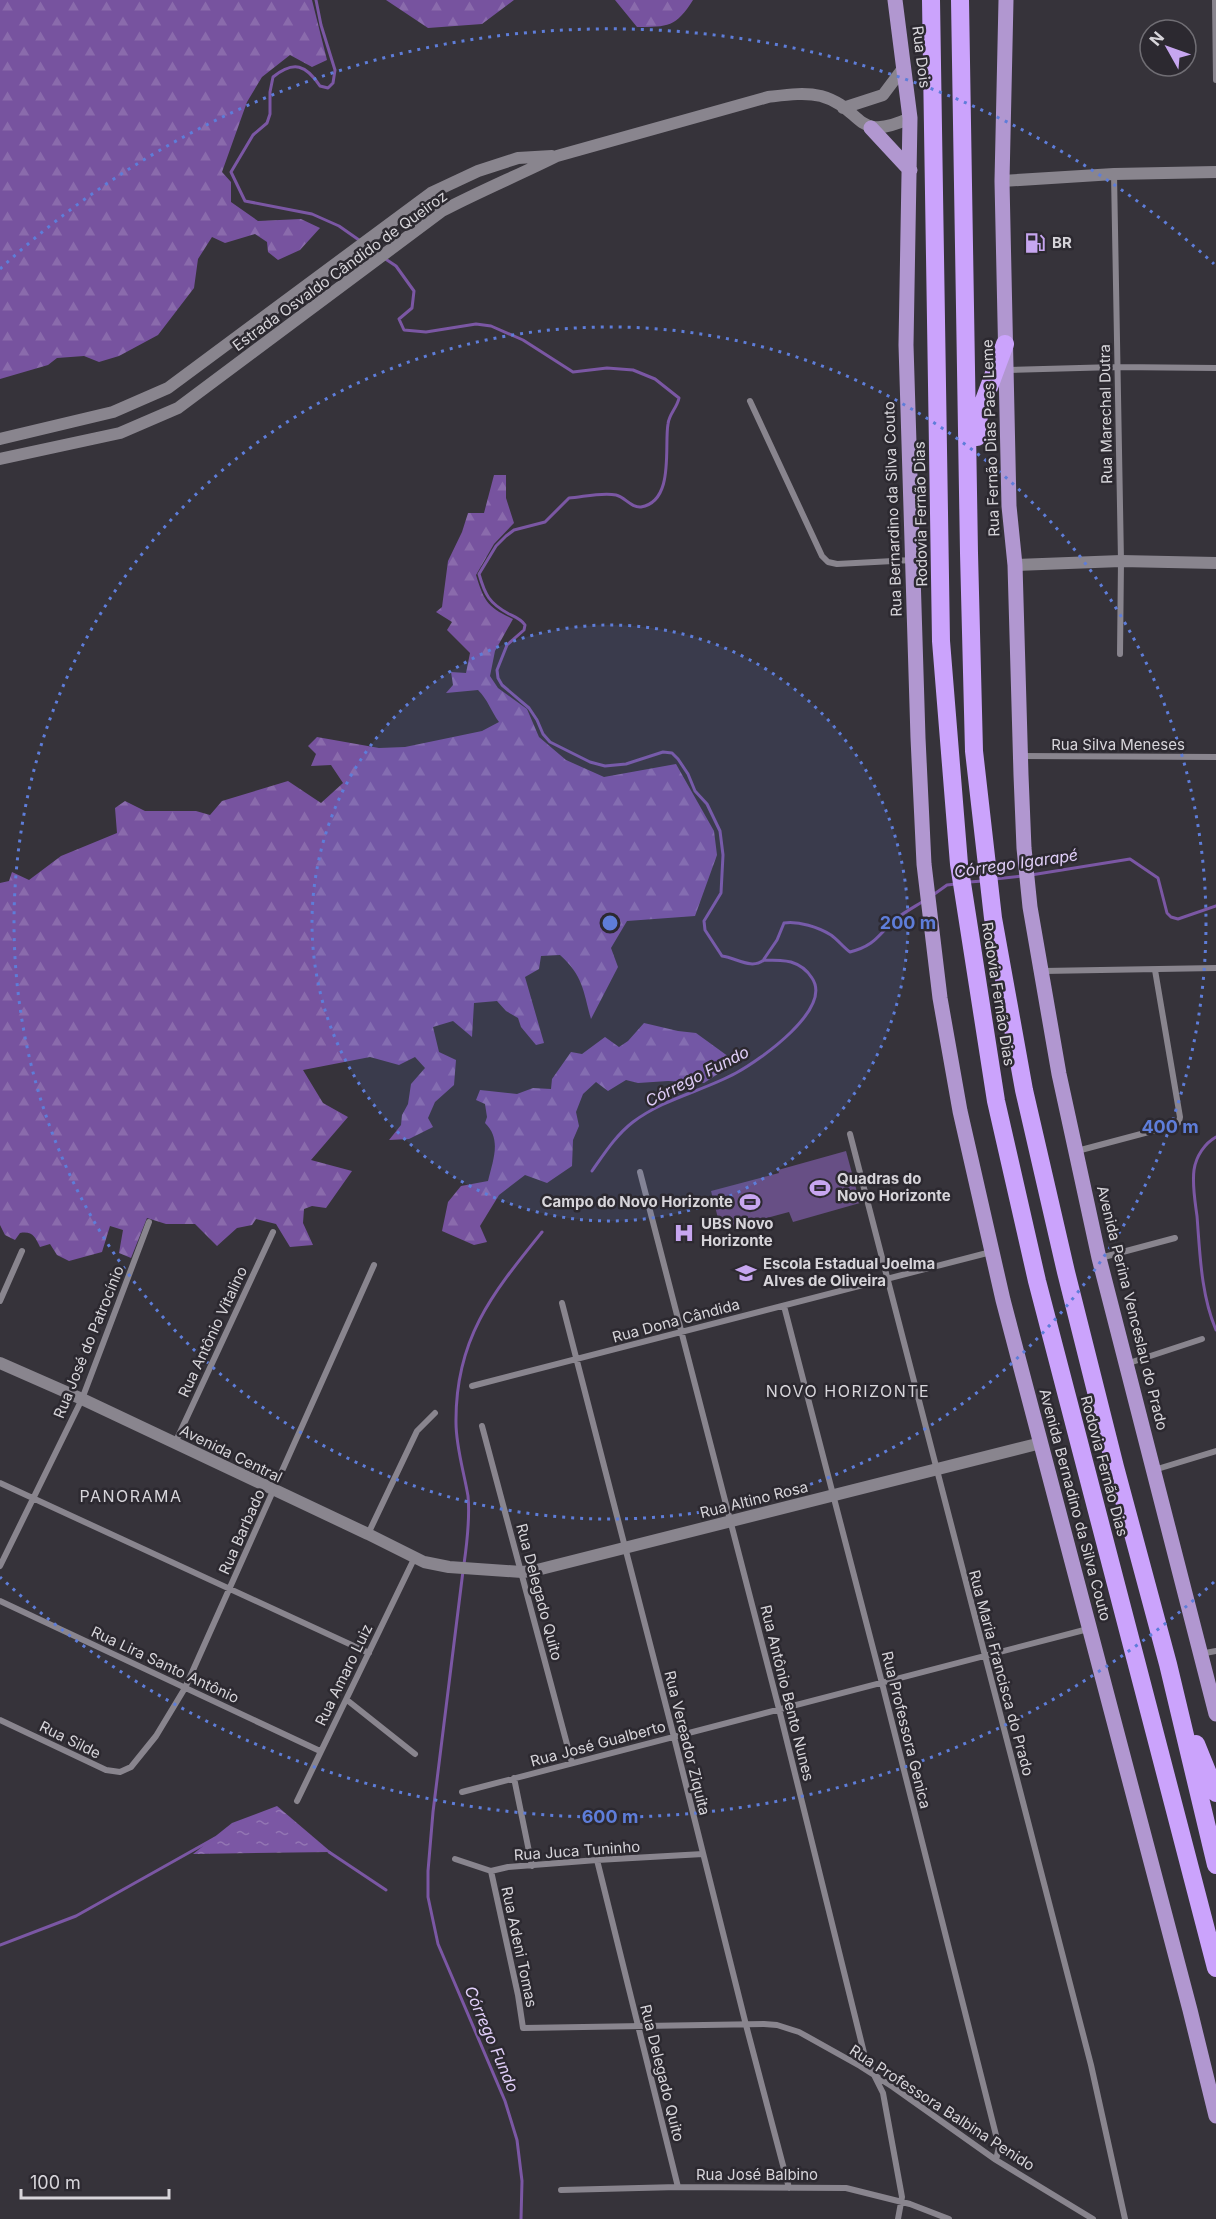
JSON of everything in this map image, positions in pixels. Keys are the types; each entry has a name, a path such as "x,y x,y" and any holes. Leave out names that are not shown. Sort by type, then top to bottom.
{"highway":[{"name":"Rodovia Fernão Dias","path":"931,0 941,641 959,864 996,1101 1037,1281 1216,1968"},
{"name":"Rodovia Fernão Dias","path":"960,0 974,751 993,918 1024,1090 1066,1272 1112,1456 1168,1664 1216,1865"},
{"path":"969,553 979,414 1005,344"},
{"path":"1168,1664 1216,1792"}],"main road":[{"name":"Rua Dois","path":"895,0 910,118"},
{"name":"Rua Fernão Dias Paes Leme","path":"1006,0 1002,181 1009,506 1015,565 1024,848 1030,907"},
{"path":"843,108 883,94 904,67"},
{"name":"Estrada Osvaldo Cândido de Queiroz","path":"0,459 120,433 178,408 442,212 483,189 557,156 768,97 794,94 821,96 871,128"},
{"path":"871,128 884,128 910,118"},
{"name":"Rua Bernardino da Silva Couto","path":"910,118 906,345 927,898"},
{"path":"871,128 910,170"},
{"name":"Estrada Osvaldo Cândido de Queiroz","path":"0,439 113,412 168,388 431,193 478,171 518,158 557,156"},
{"path":"1002,181 1114,174 1216,172"},
{"path":"1015,565 1121,561 1216,563"},
{"name":"Avenida Bernadino da Silva Couto","path":"927,898 940,998 960,1111 991,1252 1216,2115"},
{"name":"Avenida Perina Venceslau do Prado","path":"1030,907 1043,971 1059,1074 1099,1258 1216,1714"},
{"name":"Avenida Central","path":"0,1363 368,1534 414,1559 449,1567 472,1569"},
{"name":"Rua Altino Rosa","path":"472,1569 522,1572 1041,1443"}],"street":[{"path":"1215,0 1216,80"},
{"name":"Rua Marechal Dutra","path":"1114,174 1121,561 1120,654"},
{"path":"1007,370 1116,367 1216,368"},
{"path":"750,401 822,556 828,562 837,564 913,560"},
{"name":"Rua Silva Meneses","path":"1021,756 1216,758"},
{"path":"1043,971 1216,968"},
{"path":"1076,1151 1175,1125 1179,1122 1155,970"},
{"name":"Rua Maria Francisca do Prado","path":"850,1134 1091,2065 1125,2219"},
{"name":"Rua Antônio Bento Nunes","path":"640,1172 779,1709 865,2057 883,2093 902,2202 898,2219"},
{"name":"Rua José do Patrocínio","path":"0,1566 82,1400 149,1222"},
{"name":"Rua Antônio Vitalino","path":"175,1443 273,1232"},
{"path":"1099,1258 1174,1238"},
{"path":"0,1301 22,1251"},
{"name":"Rua Dona Cândida","path":"472,1386 991,1252"},
{"name":"Rua Barbado","path":"131,1767 156,1736 185,1688 374,1265"},
{"name":"Rua Vereador Ziquita","path":"562,1304 789,2188"},
{"name":"Rua Professora Genica","path":"784,1306 999,2147 996,2160"},
{"path":"1125,1364 1202,1339"},
{"path":"368,1534 417,1431 435,1413"},
{"name":"Rua Delegado Quito","path":"482,1426 572,1763"},
{"path":"1153,1470 1216,1451"},
{"path":"0,1483 369,1653"},
{"name":"Rua Amaro Luiz","path":"297,1801 414,1559"},
{"name":"Rua Lira Santo Antônio","path":"0,1601 320,1751"},
{"name":"Rua José Gualberto","path":"462,1792 1088,1629"},
{"path":"1200,1655 1216,1651"},
{"path":"347,1700 415,1754"},
{"name":"Rua Silde","path":"0,1720 106,1770 120,1773 131,1767"},
{"path":"514,1778 532,1866"},
{"name":"Rua Juca Tuninho","path":"455,1859 491,1871 597,1860 703,1854"},
{"name":"Rua Delegado Quito","path":"597,1860 678,2187"},
{"name":"Rua Adeni Tomas","path":"491,1871 523,2028"},
{"name":"Rua Professora Balbina Penido","path":"523,2028 764,2024 788,2027 874,2075 996,2160 1093,2219"},
{"name":"Rua José Balbino","path":"561,2190 678,2187 846,2188 902,2202 949,2219"}],"green space":[{"path":"0,0 312,0 327,60 312,67 290,55 262,77 247,102 222,172 231,182 231,202 258,221 301,219 320,228 300,250 278,260 268,252 267,242 255,234 225,243 212,237 198,259 194,288 158,335 119,356 99,362 84,356 57,358 48,365 0,379"},
{"path":"386,0 514,0 482,24 428,28"},
{"path":"615,0 693,0 681,16 670,24 637,27"},
{"path":"494,475 506,475 506,498 514,523 494,544 476,575 484,597 492,607 513,619 495,651 490,676 498,688 527,709 539,737 566,760 604,777 676,764 714,831 717,855 695,916 627,921 611,948 618,967 591,1019 581,984 568,963 560,955 541,956 539,969 525,977 544,1043 536,1045 521,1027 518,1018 506,1011 497,1001 474,1003 472,1037 453,1021 433,1027 439,1052 456,1060 454,1085 435,1102 428,1118 433,1127 409,1139 389,1140 401,1125 402,1115 408,1104 411,1084 425,1068 415,1057 399,1065 370,1057 303,1070 323,1103 348,1117 311,1160 352,1171 326,1208 312,1206 304,1209 303,1223 313,1245 290,1247 276,1224 256,1219 252,1225 237,1228 217,1246 195,1224 166,1224 147,1218 131,1258 119,1253 123,1230 110,1226 102,1252 69,1261 57,1255 50,1244 40,1247 31,1234 20,1233 15,1240 5,1235 0,1225 0,883 9,881 12,872 29,880 61,856 117,833 115,808 125,801 145,811 196,811 210,815 222,801 288,781 321,803 343,783 331,765 311,766 316,754 308,746 317,737 379,748 405,747 482,731 499,722 478,690 446,693 453,685 451,672 466,673 470,653 447,630 452,622 436,612 442,607 448,561 468,513 484,513"},
{"path":"644,1023 696,1033 736,1062 704,1083 668,1081 638,1083 626,1080 608,1091 596,1082 583,1094 576,1112 579,1126 573,1140 572,1166 547,1183 525,1175 499,1195 480,1226 487,1242 474,1245 442,1231 448,1202 461,1186 488,1181 495,1143 485,1123 487,1117 485,1104 476,1100 480,1090 517,1094 533,1088 551,1089 552,1079 571,1052 582,1054 605,1037 619,1047 628,1041"}],"shaded area":[{"path":"846,1151 860,1203 793,1222 789,1212 721,1230 711,1191 779,1173 778,1170"}],"water":[{"path":"277,1806 331,1852 193,1854 232,1823"}],"waterway":[{"name":"Córrego Fundo","path":"316,0 335,70 333,83 328,88 320,86 310,73 299,67 287,68 273,77 270,114 267,123 253,135 231,172 245,201 312,214 339,226 359,240"},
{"name":"Córrego Fundo","path":"367,246 379,254"},
{"name":"Córrego Fundo","path":"384,258 396,266 414,291 412,308 399,319 404,330 426,332 476,324 491,326 523,340 573,372 607,368 633,370 655,379 679,398 668,424 666,472 663,484 659,495 652,503 637,507 611,494 569,498 545,522 514,530 496,546 479,574 483,588 497,606 525,625 524,630 507,645 497,670 498,678 502,685 529,708 550,742 590,762 605,766 626,764 663,752 672,753 688,774 695,791 707,804 720,831 723,855 721,893 704,921 705,930 722,956 749,964 764,960 795,963 810,975 816,990 812,1004 804,1018 776,1045 736,1073 657,1107 633,1122 616,1139 592,1171"},
{"name":"Córrego Igarapé","path":"1031,875 1130,859 1158,878 1167,913 1171,917 1178,919 1216,906"},
{"name":"Córrego Igarapé","path":"995,879 1022,876"},
{"name":"Córrego Igarapé","path":"969,882 983,881"},
{"name":"Córrego Igarapé","path":"933,895 947,885 956,884"},
{"name":"Córrego Igarapé","path":"764,959 777,940 784,923 802,924 820,929 831,935 850,952 872,942 897,918 922,902"},
{"name":"Córrego Igarapé","path":"1216,1137 1199,1155 1193,1181 1204,1289 1216,1330"},
{"path":"464,1564 469,1504 457,1441 456,1423 457,1393 462,1366 480,1319 507,1276 542,1232"},
{"name":"Córrego Fundo","path":"463,1571 433,1812 428,1897 438,1944 505,2101 517,2140 522,2181 521,2219"},
{"path":"0,1945 76,1916 215,1838"},
{"path":"329,1852 386,1890"}],"place":[{"name":"BR","path":"1035,243"},
{"name":"Quadras do Novo Horizonte","path":"820,1188"},
{"name":"Campo do Novo Horizonte","path":"750,1202"},
{"name":"UBS Novo Horizonte","path":"684,1233"},
{"name":"Escola Estadual Joelma Alves de Oliveira","path":"746,1273"}],"district":[{"name":"NOVO HORIZONTE","path":"848,1391"},
{"name":"PANORAMA","path":"131,1496"}]}
